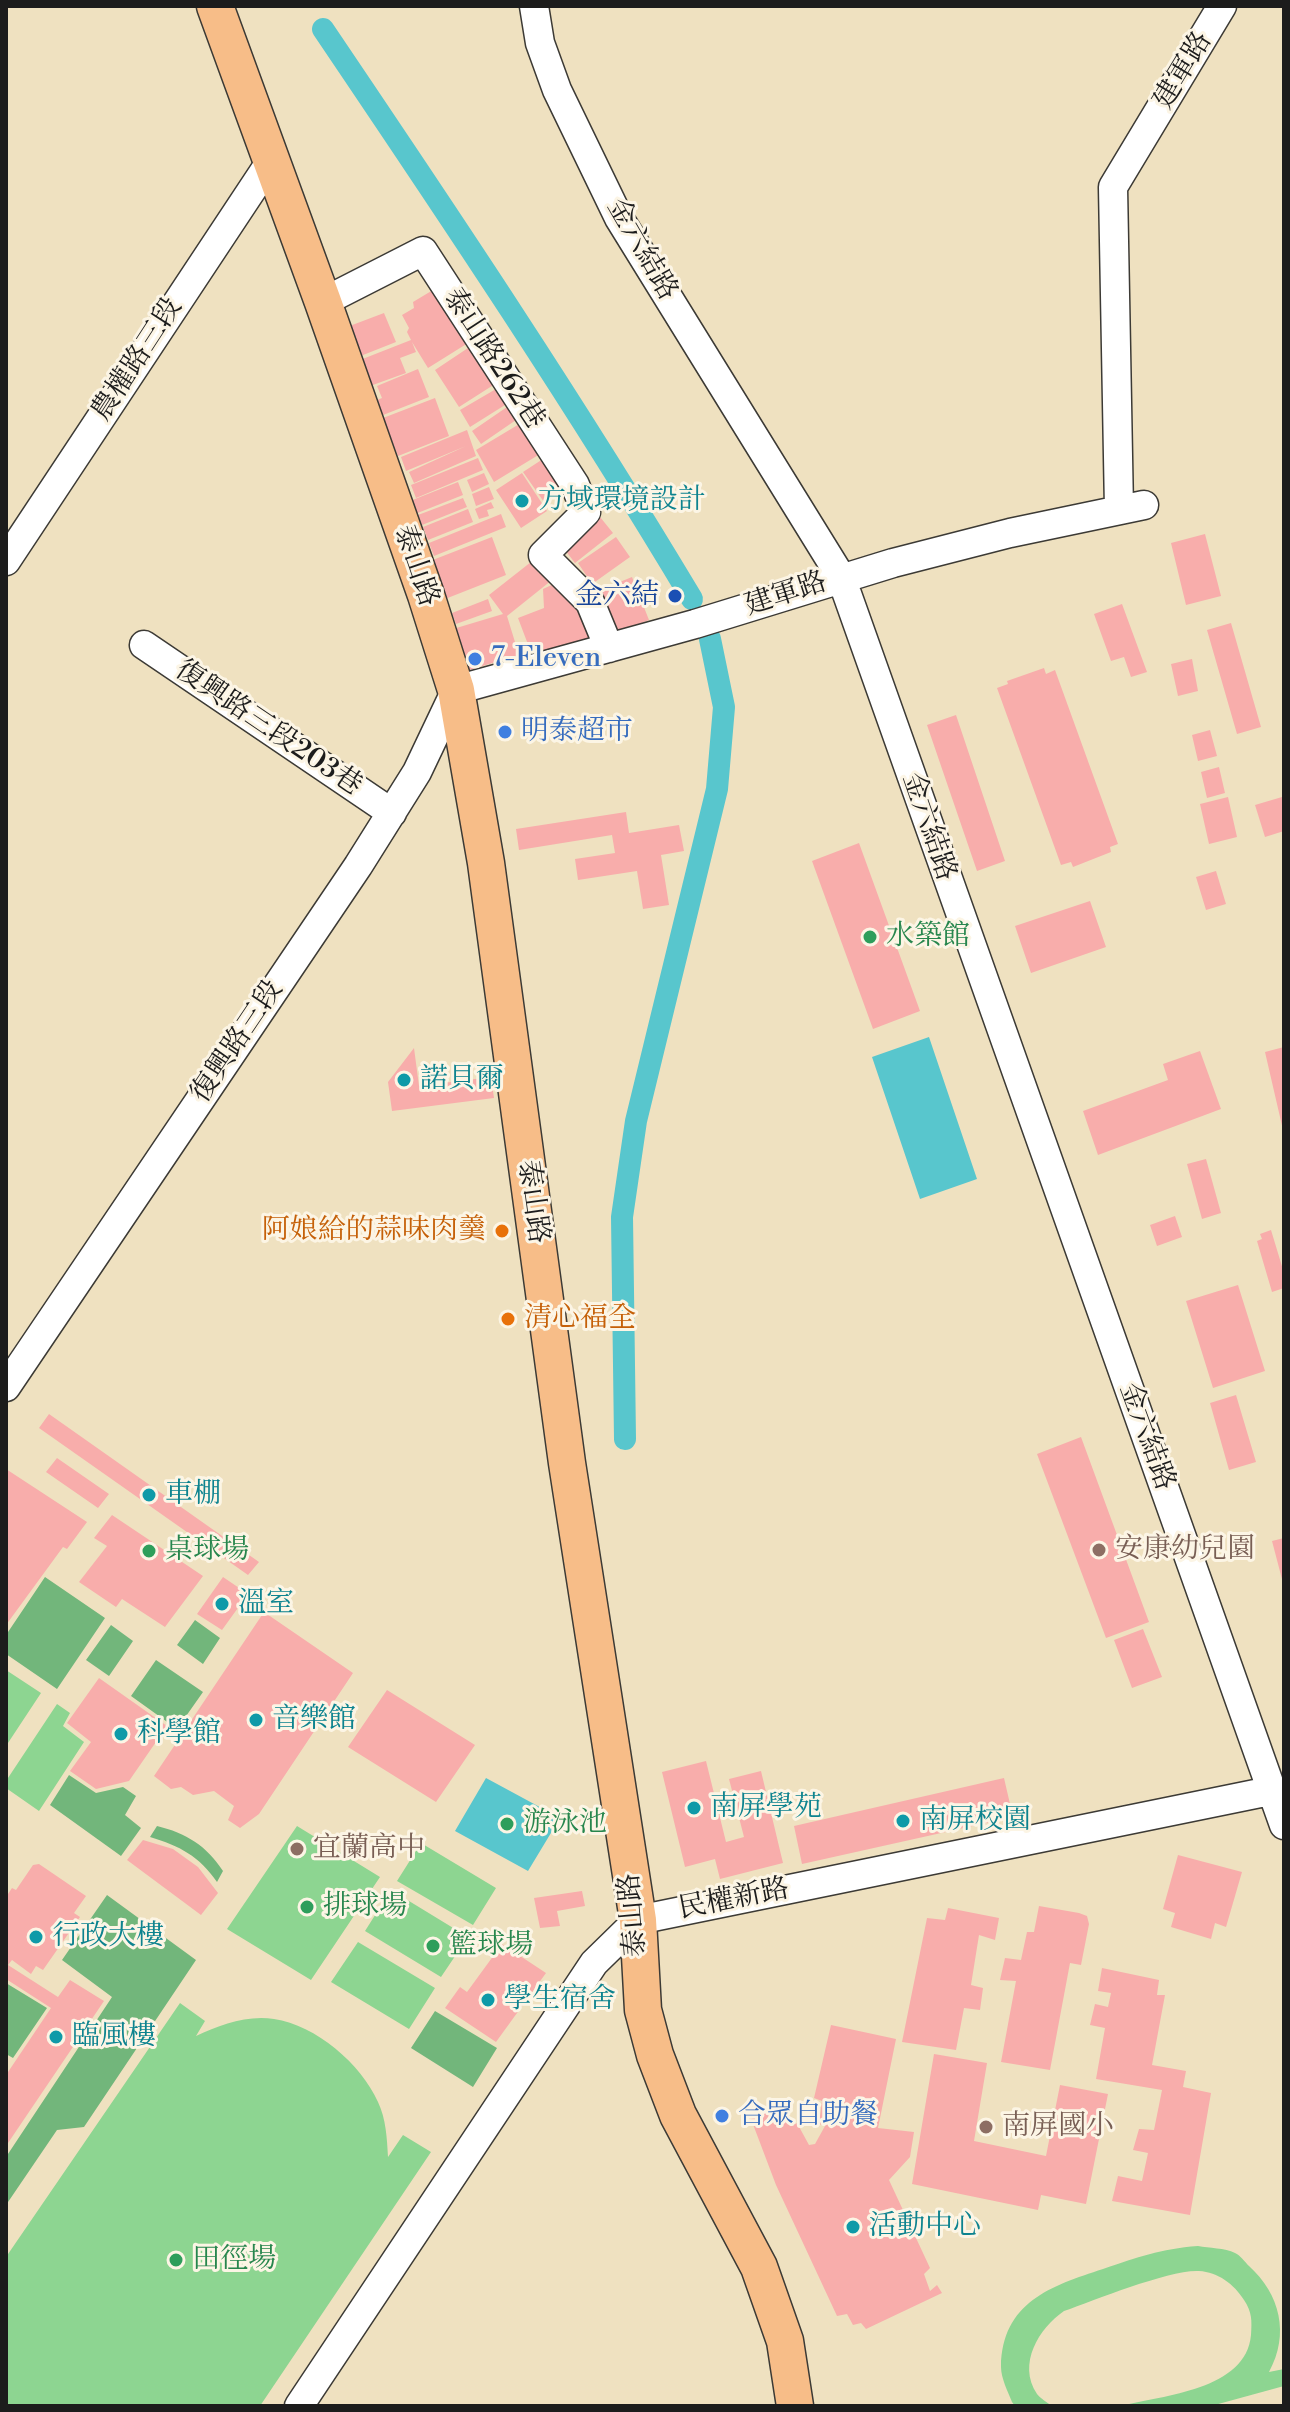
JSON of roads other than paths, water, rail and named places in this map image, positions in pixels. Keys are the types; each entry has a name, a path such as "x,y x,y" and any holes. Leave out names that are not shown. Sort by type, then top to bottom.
{"main road":[{"name":"泰山路","path":"215,6 421,580 456,690 486,863 567,1463 638,1920 643,2010 655,2055 678,2115 759,2267 785,2341 795,2406"}],"street":[{"name":"金六結路","path":"534,6 540,43 557,90 619,218 841,577 1284,1825"},
{"name":"建軍路","path":"456,690 695,624 841,577 1010,533 1131,507 1113,187 1222,6"},
{"name":"農權路三段","path":"6,561 271,161"},
{"name":"泰山路262巷","path":"323,302 423,251 575,485 586,512 543,555 590,602 609,648"},
{"name":"復興路三段203巷","path":"144,645 392,813"},
{"name":"復興路三段","path":"6,1387 392,813 417,772 456,690"},
{"name":"民權新路","path":"299,2406 594,1963 638,1920 1270,1791"}],"water":[{"path":"929,1037 977,1179 920,1199 872,1057"},
{"name":"游泳池","path":"486,1778 560,1818 528,1871 455,1831"}],"waterway":[{"path":"323,29 558,383 692,599"},
{"path":"625,1439 622,1217 636,1121 717,789 724,707 710,639"}],"place":[{"name":"方域環境設計","path":"522,501"},
{"name":"金六結","path":"675,596"},
{"name":"7-Eleven","path":"475,659"},
{"name":"明泰超市","path":"505,732"},
{"name":"水築館","path":"870,937"},
{"name":"諾貝爾","path":"404,1080"},
{"name":"阿娘給的蒜味肉羹","path":"502,1231"},
{"name":"清心福全","path":"508,1319"},
{"name":"車棚","path":"149,1495"},
{"name":"安康幼兒園","path":"1099,1550"},
{"name":"桌球場","path":"149,1551"},
{"name":"溫室","path":"222,1604"},
{"name":"音樂館","path":"256,1720"},
{"name":"科學館","path":"121,1734"},
{"name":"南屏學苑","path":"694,1808"},
{"name":"南屏校園","path":"903,1821"},
{"name":"游泳池","path":"507,1824"},
{"name":"宜蘭高中","path":"297,1849"},
{"name":"排球場","path":"307,1907"},
{"name":"行政大樓","path":"36,1937"},
{"name":"籃球場","path":"433,1946"},
{"name":"學生宿舍","path":"488,2000"},
{"name":"臨風樓","path":"56,2037"},
{"name":"合眾自助餐","path":"722,2116"},
{"name":"南屏國小","path":"986,2127"},
{"name":"活動中心","path":"853,2227"},
{"name":"田徑場","path":"176,2260"}]}
